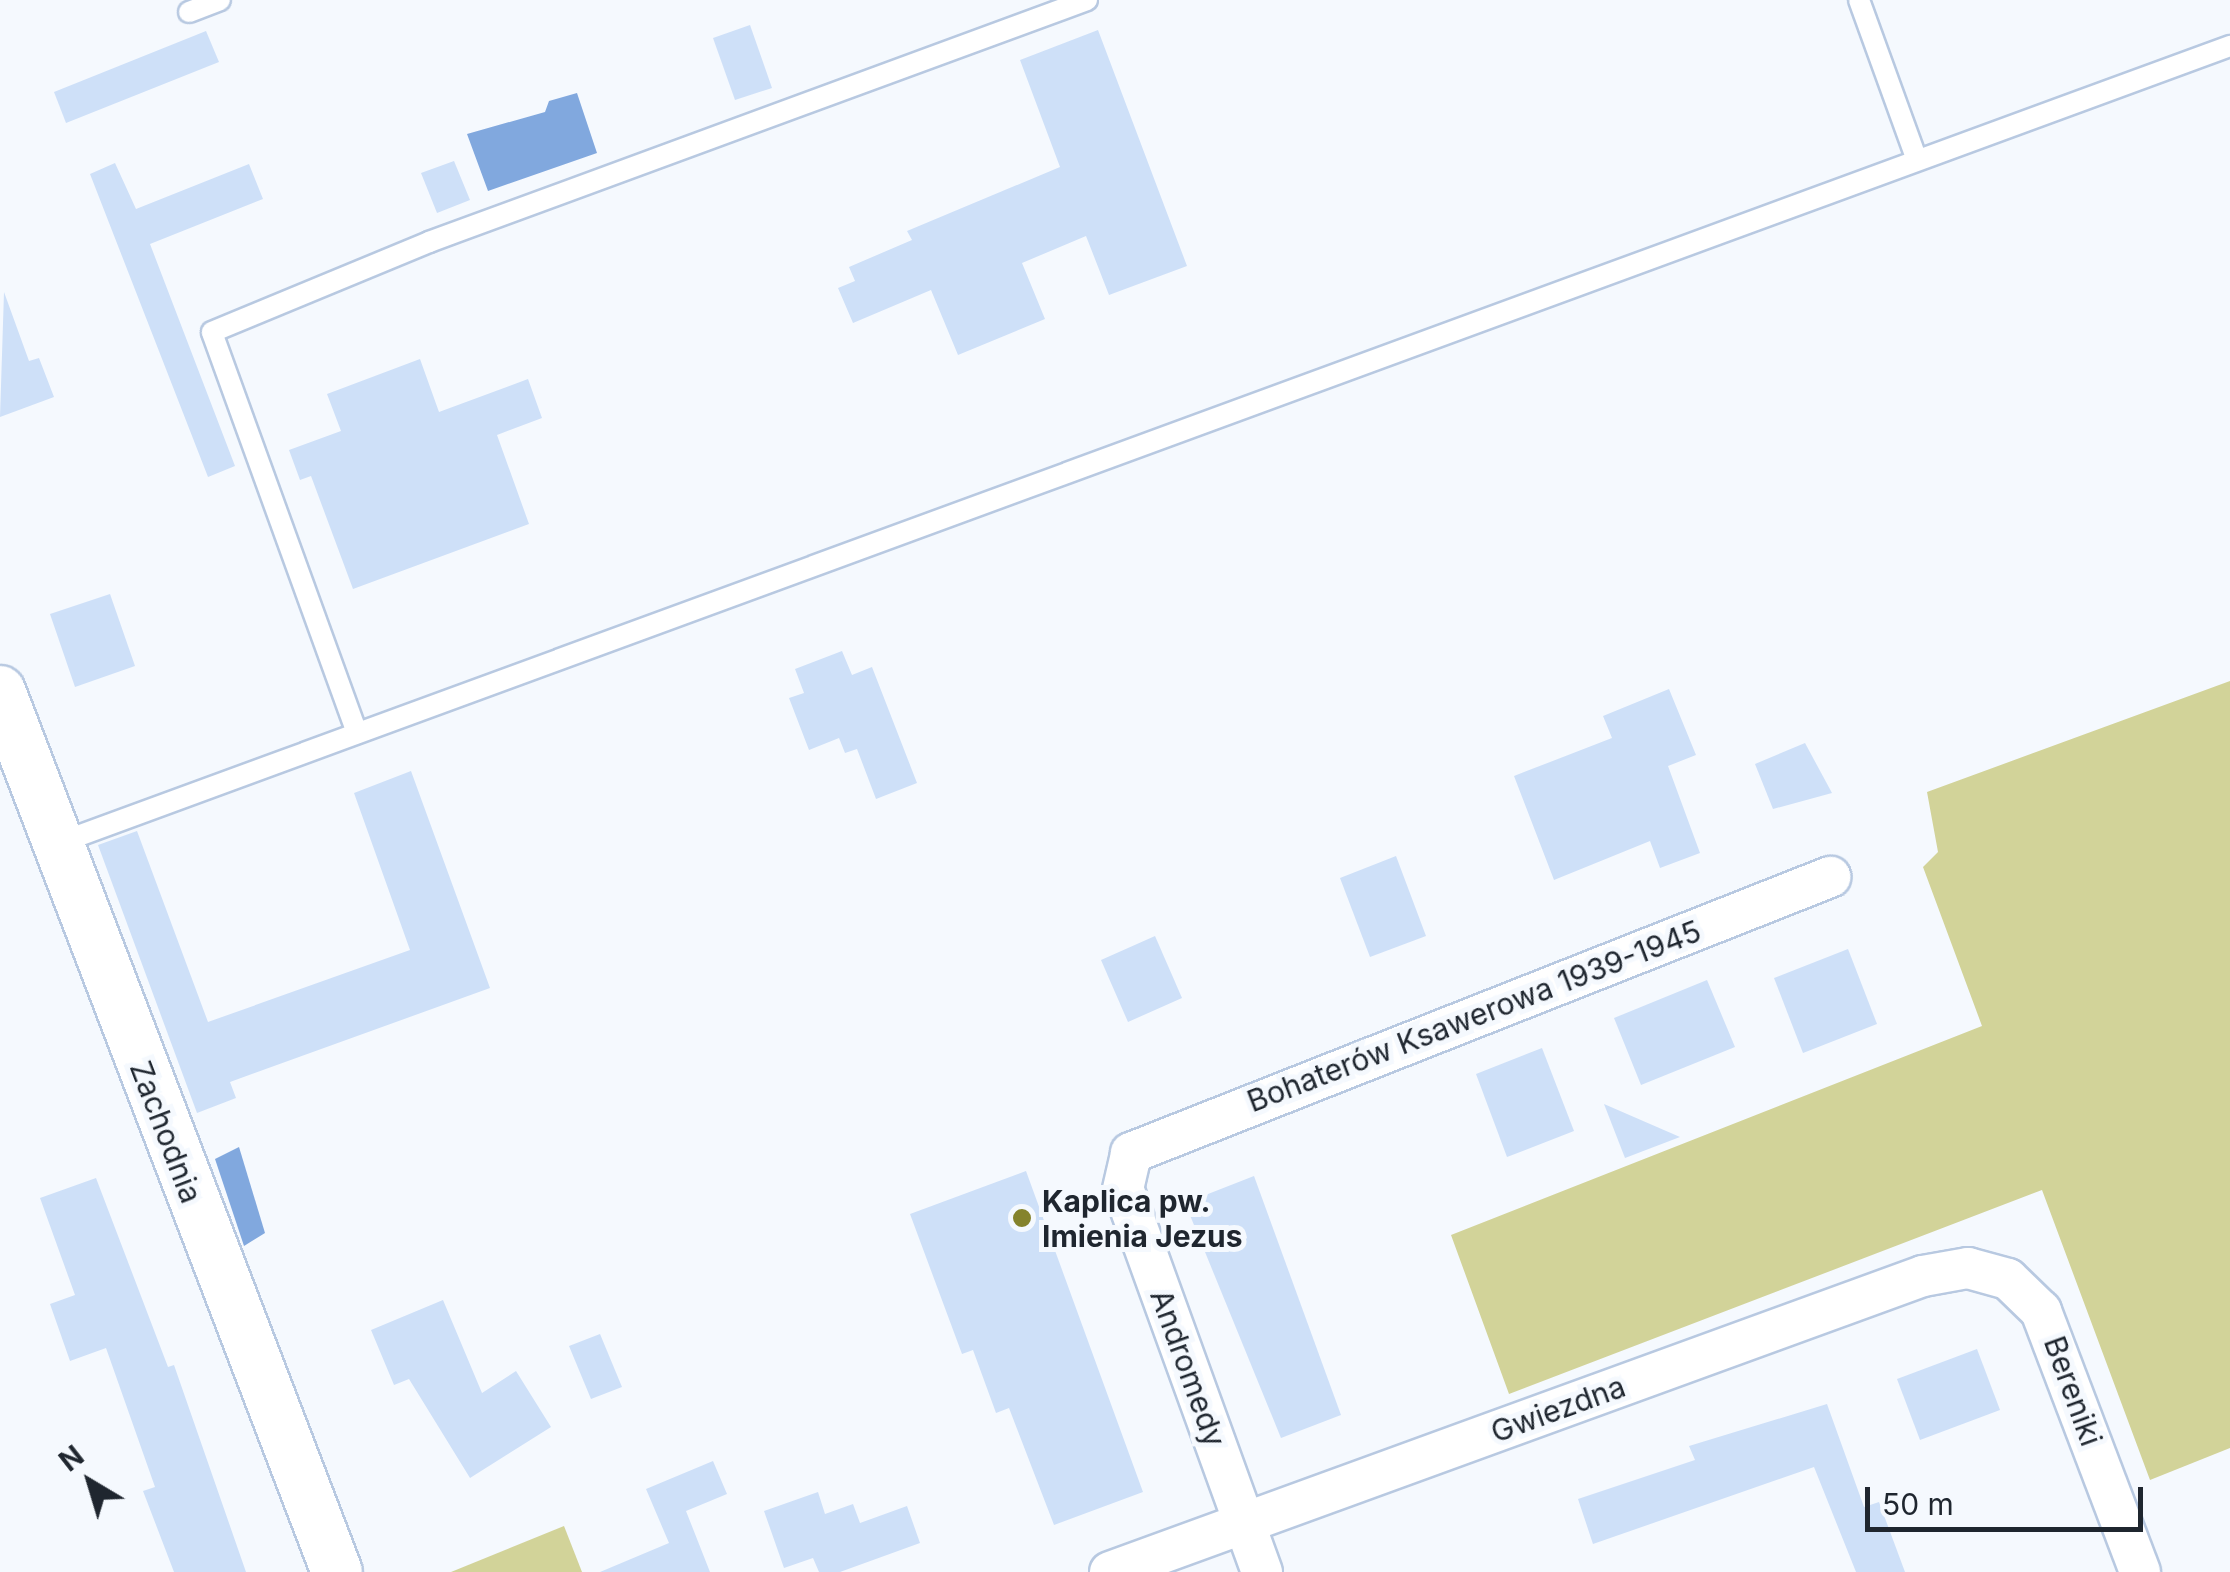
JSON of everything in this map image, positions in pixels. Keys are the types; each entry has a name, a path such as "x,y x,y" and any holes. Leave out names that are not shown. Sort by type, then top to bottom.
{"street":[{"name":"Zachodnia","path":"0,691 54,844 337,1572"},
{"name":"Bohaterów Ksawerowa 1939-1945","path":"1124,1163 1143,1145 1830,877"},
{"name":"Andromedy","path":"1124,1163 1123,1189 1262,1572"},
{"name":"Gwiezdna","path":"1110,1572 1923,1276 1968,1268 2008,1279"},
{"name":"Bereniki","path":"2008,1279 2029,1294 2048,1326 2140,1572"}],"lane":[{"path":"188,12 220,0"},
{"path":"357,733 212,332 429,242 1087,0"},
{"path":"1859,0 1917,160"},
{"path":"54,844 2230,46"}],"green space":[{"path":"2230,681 2230,1448 2150,1480 2042,1190 1509,1394 1451,1235 1982,1026 1923,867 1938,852 1927,792"},
{"path":"564,1526 582,1572 451,1572"}],"water":[{"path":"577,93 597,153 488,191 467,134 545,112 549,101"},
{"path":"239,1147 265,1233 244,1246 215,1159"}],"building":[{"path":"750,25 772,88 735,100 713,38"},
{"path":"1098,30 1187,266 1109,295 1086,236 1022,263 1045,319 958,355 931,290 853,323 838,288 855,281 849,267 912,240 907,231 1060,167 1020,60"},
{"path":"206,31 219,62 66,123 54,92"},
{"path":"454,161 470,200 437,213 421,173"},
{"path":"115,163 136,209 249,164 263,199 150,244 235,466 208,477 90,174"},
{"path":"4,292 29,361 39,358 54,397 0,417"},
{"path":"420,359 439,412 528,379 542,418 497,435 529,524 353,589 311,476 300,480 289,450 341,431 327,394"},
{"path":"110,594 135,666 75,687 50,614"},
{"path":"842,651 852,675 872,667 917,783 876,799 857,749 845,753 839,738 809,750 789,698 804,693 795,669"},
{"path":"1669,689 1696,755 1668,766 1700,853 1660,868 1650,841 1554,880 1514,776 1612,738 1603,716"},
{"path":"1805,743 1832,793 1773,809 1755,764"},
{"path":"411,771 490,988 230,1082 236,1098 197,1113 98,845 137,831 208,1022 410,950 354,793"},
{"path":"1396,856 1426,936 1370,957 1340,878"},
{"path":"1155,936 1182,998 1128,1022 1101,960"},
{"path":"1848,949 1877,1024 1803,1053 1774,978"},
{"path":"1707,980 1735,1047 1641,1085 1614,1018"},
{"path":"1542,1048 1574,1131 1507,1157 1476,1074"},
{"path":"1604,1104 1680,1137 1625,1158"},
{"path":"1026,1171 1143,1492 1054,1525 1009,1408 996,1413 973,1350 962,1354 910,1214"},
{"path":"1254,1176 1341,1415 1281,1438 1185,1203"},
{"path":"96,1178 168,1367 174,1365 246,1572 174,1572 143,1491 155,1487 106,1348 70,1361 50,1304 75,1295 40,1198"},
{"path":"443,1300 482,1393 516,1371 551,1427 470,1478 409,1379 394,1385 371,1330"},
{"path":"600,1334 622,1387 591,1399 569,1346"},
{"path":"1977,1349 2000,1410 1920,1440 1897,1379"},
{"path":"1827,1404 1864,1507 1879,1502 1905,1572 1856,1572 1814,1467 1593,1544 1578,1499 1695,1460 1689,1446"},
{"path":"713,1461 727,1494 686,1511 710,1572 600,1572 669,1543 646,1489"},
{"path":"818,1492 825,1514 853,1504 860,1523 907,1506 920,1543 840,1572 819,1572 813,1558 784,1568 764,1511"}],"place":[{"name":"Kaplica pw. Imienia Jezus","path":"1022,1218"}]}
